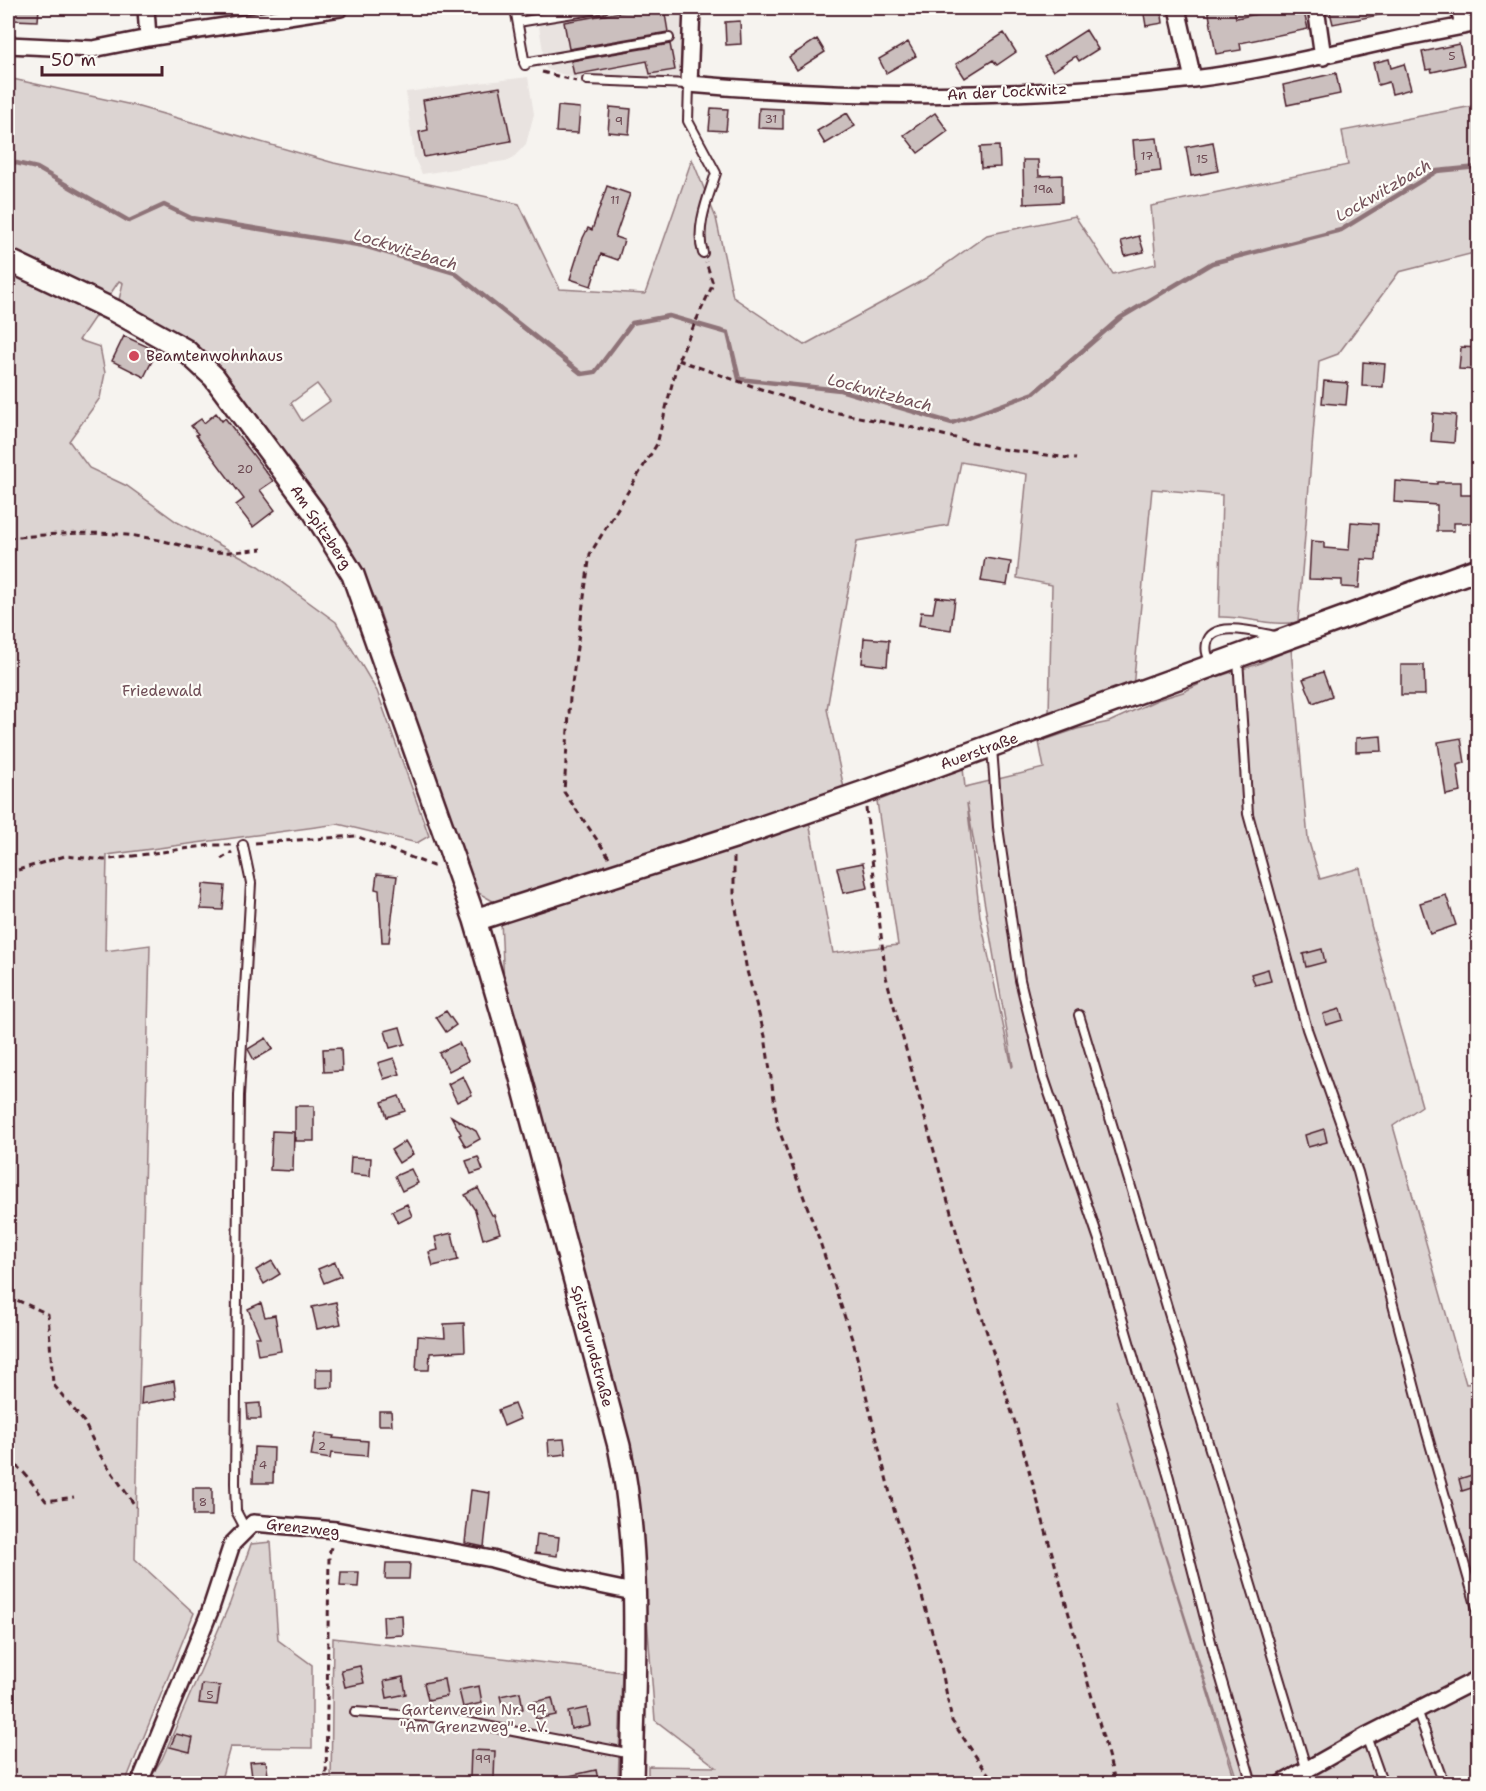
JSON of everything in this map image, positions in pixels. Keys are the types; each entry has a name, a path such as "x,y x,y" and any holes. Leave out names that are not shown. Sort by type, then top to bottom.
{"street":[{"path":"146,8 148,38"},
{"path":"8,45 93,50 148,38 340,8"},
{"path":"689,84 692,8"},
{"path":"1178,8 1193,79"},
{"path":"1316,8 1323,57"},
{"path":"1459,8 1471,24"},
{"name":"An der Lockwitz","path":"689,84 846,94 933,95 1056,90 1193,79 1323,57 1471,24"},
{"name":"Am Spitzberg","path":"8,260 115,311 185,350 221,387 314,512 353,575 475,920"},
{"name":"Auerstraße","path":"475,920 734,837 864,792 1479,569"},
{"name":"Spitzgrundstraße","path":"475,920 518,1067 628,1485 632,1521 633,1592 632,1784"},
{"name":"Grenzweg","path":"140,1784 210,1611 232,1544 253,1522 336,1530 492,1559 547,1574 633,1592"},
{"path":"1281,1784 1366,1736 1479,1679"}],"lane":[{"path":"516,8 525,65 669,38"},
{"path":"518,22 604,8"},
{"path":"586,80 689,84 688,120 716,173 706,205 699,241 703,253"},
{"path":"1215,666 1207,656 1206,649 1209,638 1215,631 1227,629 1292,638"},
{"path":"1238,658 1248,814 1307,1029 1358,1172 1426,1430 1479,1612"},
{"path":"992,746 998,826 1020,980 1044,1078 1099,1240 1163,1455 1217,1665 1252,1784"},
{"path":"243,845 251,883 239,1096 235,1483 236,1511 246,1530"},
{"path":"1079,1015 1311,1784"},
{"path":"1417,1710 1444,1784"},
{"path":"355,1712 445,1718 632,1754"},
{"path":"1366,1736 1383,1784"}],"path":[{"path":"525,65 578,81 586,80"},
{"path":"620,874 564,792 570,698 590,554 657,444 678,360 713,284 703,253"},
{"path":"678,360 818,409 914,428 1001,449 1076,459"},
{"path":"8,538 52,534 111,535 142,537 209,551 235,552 262,549"},
{"path":"864,792 886,977 963,1256 1025,1456 1116,1784"},
{"path":"8,873 65,856 104,860 212,845 243,845 356,836 433,866 455,864"},
{"path":"734,837 734,897 747,971 765,1036 778,1127 818,1236 854,1345 894,1510 917,1578 940,1661 952,1721 985,1770 998,1784"},
{"path":"221,859 243,845"},
{"path":"8,1296 48,1314 53,1384 84,1422 100,1455 136,1507"},
{"path":"8,1458 25,1474 46,1501 74,1497"},
{"path":"326,1784 329,1555 336,1530"}],"shaded area":[{"path":"536,8 683,8 686,45 681,79 574,78 546,69"},
{"path":"528,77 534,114 526,144 511,160 422,174 414,157 406,92"}],"green space":[{"name":"Friedewald","path":"8,78 132,105 334,163 519,204 560,289 645,294 692,159 716,218 733,297 804,345 925,279 987,235 1075,216 1113,274 1156,264 1151,206 1348,165 1342,131 1478,105 1478,252 1399,272 1338,354 1319,361 1298,622 1278,623 1219,617 1222,495 1152,489 1133,688 1049,713 1052,585 1017,578 1027,474 961,462 948,525 857,541 827,709 844,788 803,801 809,821 833,953 898,945 877,801 963,768 965,787 1044,768 1039,742 1077,729 1109,722 1157,700 1183,692 1210,679 1258,664 1291,649 1308,839 1320,879 1360,868 1371,925 1422,1106 1393,1126 1466,1384 1478,1383 1478,1783 1238,1783 1116,1400 1236,1783 648,1783 648,1766 716,1767 655,1720 638,1503 504,985 501,920 493,901 475,891 375,598 350,547 209,364 118,304 123,283 119,281 79,340 100,347 105,373 100,398 69,441 89,468 127,486 177,522 259,566 336,622 377,691 429,836 417,843 338,824 107,855 105,951 150,945 135,1559 194,1613 125,1783 8,1783","holes":["317,384 330,401 302,421 291,403","967,803 1013,1066 1012,1067 980,916"]},
{"path":"271,1542 278,1640 312,1665 312,1748 230,1747 220,1783 146,1784 162,1759 230,1603 251,1544"},
{"name":"Gartenverein Nr. 94 \"Am Grenzweg\" e. V.","path":"333,1638 622,1672 618,1783 331,1784"}],"building":[{"path":"14,8 39,8 38,21 13,20"},
{"path":"644,8 664,8 668,32 569,49 564,22"},
{"path":"1143,8 1161,8 1163,23 1146,26"},
{"path":"1208,8 1234,8 1236,18 1288,8 1303,8 1308,29 1240,43 1241,50 1216,54"},
{"path":"1329,8 1383,8 1384,14 1333,24"},
{"path":"740,21 741,44 726,45 725,22"},
{"path":"1086,30 1098,49 1079,61 1076,56 1053,71 1044,57"},
{"path":"1004,33 1016,52 997,65 993,60 965,78 956,64"},
{"path":"817,39 825,52 797,70 789,57"},
{"path":"908,42 916,56 886,73 879,59"},
{"path":"670,44 675,70 650,74 647,61 574,75 571,61"},
{"path":"1459,44 1464,65 1432,72 1431,69 1426,70 1422,52"},
{"path":"1389,59 1391,68 1404,64 1411,89 1392,94 1389,82 1378,85 1373,63"},
{"path":"1336,73 1340,94 1287,105 1283,85"},
{"path":"500,87 511,141 424,157 419,132 428,130 423,100"},
{"path":"558,106 580,108 578,133 556,132"},
{"path":"610,107 631,109 629,134 608,132"},
{"path":"711,108 728,109 726,131 709,130"},
{"path":"759,108 783,109 783,129 758,128"},
{"path":"847,113 855,126 825,144 817,131"},
{"path":"935,113 948,131 918,153 904,135"},
{"path":"1157,138 1161,171 1136,174 1133,140"},
{"path":"1213,142 1218,171 1191,176 1186,147"},
{"path":"999,146 1000,167 981,168 980,147"},
{"path":"1023,160 1038,160 1039,176 1062,175 1062,202 1024,204"},
{"path":"607,186 630,194 615,237 624,240 618,260 601,254 591,286 570,279 583,238 588,228 592,230"},
{"path":"1139,236 1144,252 1125,256 1121,241"},
{"name":"Beamtenwohnhaus","path":"124,336 157,351 144,377 112,361"},
{"path":"1461,347 1479,348 1479,370 1459,369"},
{"path":"1363,362 1385,364 1383,387 1362,386"},
{"path":"1324,381 1348,383 1346,405 1322,403"},
{"path":"216,413 222,421 225,418 273,481 260,490 275,510 253,527 236,505 244,499 191,426 201,419 204,423"},
{"path":"1433,413 1456,415 1454,443 1431,441"},
{"path":"1395,481 1437,484 1437,482 1461,482 1461,495 1479,495 1479,523 1454,523 1454,531 1437,531 1437,505 1394,502"},
{"path":"1351,522 1378,524 1376,560 1361,559 1359,588 1342,587 1342,580 1309,579 1311,541 1324,542 1324,548 1349,550"},
{"path":"985,558 1011,562 1007,585 981,581"},
{"path":"936,597 955,599 951,630 919,625 921,612 933,613"},
{"path":"864,638 889,640 887,666 862,663"},
{"path":"1401,665 1424,665 1425,695 1401,695"},
{"path":"1323,672 1332,696 1313,703 1303,679"},
{"path":"1381,736 1382,751 1356,752 1356,738"},
{"path":"1461,738 1465,763 1457,765 1461,792 1446,795 1438,742"},
{"path":"863,863 868,888 843,893 837,868"},
{"path":"377,874 397,876 389,942 382,942 379,890 375,889"},
{"path":"203,884 225,886 223,910 201,909"},
{"path":"1446,895 1456,925 1430,934 1420,903"},
{"path":"1322,949 1325,962 1306,967 1303,954"},
{"path":"1268,969 1271,981 1255,985 1251,974"},
{"path":"1340,1009 1343,1020 1326,1025 1323,1014"},
{"path":"446,1011 456,1025 446,1032 436,1017"},
{"path":"400,1027 405,1044 390,1048 385,1031"},
{"path":"266,1038 273,1049 254,1060 248,1049"},
{"path":"459,1043 468,1061 449,1071 439,1053"},
{"path":"341,1048 342,1071 324,1072 323,1049"},
{"path":"394,1058 400,1074 384,1079 378,1063"},
{"path":"463,1076 472,1095 457,1102 448,1084"},
{"path":"399,1096 405,1111 387,1117 382,1102"},
{"path":"295,1106 314,1106 314,1141 295,1141"},
{"path":"451,1116 476,1131 480,1139 466,1147"},
{"path":"1324,1129 1327,1142 1308,1147 1305,1135"},
{"path":"272,1131 294,1132 293,1171 270,1170"},
{"path":"405,1141 413,1154 399,1163 391,1150"},
{"path":"351,1157 371,1158 370,1176 350,1174"},
{"path":"478,1157 483,1170 471,1174 466,1161"},
{"path":"411,1169 418,1183 402,1191 395,1176"},
{"path":"478,1188 494,1215 500,1233 483,1239 475,1210 465,1195"},
{"path":"407,1204 412,1216 398,1223 392,1211"},
{"path":"452,1233 458,1260 433,1266 429,1252 438,1250 435,1237"},
{"path":"272,1261 280,1274 264,1284 256,1270"},
{"path":"335,1262 341,1276 324,1283 318,1269"},
{"path":"336,1302 341,1324 317,1329 312,1307"},
{"path":"261,1303 265,1317 275,1315 281,1351 258,1355 255,1337 260,1337 248,1309"},
{"path":"464,1323 465,1351 430,1353 429,1370 416,1370 418,1336 445,1338 444,1324"},
{"path":"316,1369 333,1369 333,1387 316,1388"},
{"path":"174,1381 176,1398 141,1404 142,1387"},
{"path":"260,1403 261,1419 248,1419 247,1404"},
{"path":"514,1404 520,1419 504,1426 498,1410"},
{"path":"379,1411 391,1411 392,1425 379,1425"},
{"path":"315,1433 334,1436 333,1438 368,1441 367,1456 331,1453 330,1459 311,1456"},
{"path":"564,1439 566,1454 549,1456 548,1440"},
{"path":"254,1447 274,1448 273,1483 253,1483"},
{"path":"1475,1474 1478,1486 1462,1491 1459,1479"},
{"path":"193,1488 212,1488 212,1516 193,1516"},
{"path":"471,1490 490,1493 484,1547 465,1543"},
{"path":"537,1534 559,1537 557,1556 535,1553"},
{"path":"386,1563 410,1563 409,1579 385,1579"},
{"path":"341,1572 359,1572 358,1587 340,1586"},
{"path":"402,1615 403,1635 384,1636 383,1616"},
{"path":"360,1666 364,1683 345,1687 341,1670"},
{"path":"403,1677 406,1694 387,1698 384,1681"},
{"path":"444,1679 447,1696 428,1700 424,1683"},
{"path":"202,1684 220,1686 217,1705 199,1703"},
{"path":"479,1686 482,1703 463,1707 459,1690"},
{"path":"520,1692 523,1709 504,1713 500,1696"},
{"path":"552,1698 556,1715 536,1719 533,1702"},
{"path":"587,1708 590,1725 571,1729 568,1712"},
{"path":"176,1734 193,1738 190,1752 170,1747"},
{"path":"471,1750 495,1751 494,1778 470,1778"},
{"path":"266,1761 268,1775 252,1777 250,1762"},
{"path":"596,1770 599,1784 561,1784 560,1778"}],"waterway":[{"name":"Lockwitzbach","path":"8,161 37,168 129,221 164,205 191,218 364,246 455,273 582,374 595,372 632,323 669,316 728,333 739,379 840,390 952,423 1034,393 1120,318 1212,263 1341,230 1437,171 1478,167"}],"place":[{"name":"Beamtenwohnhaus","path":"134,356"}]}
